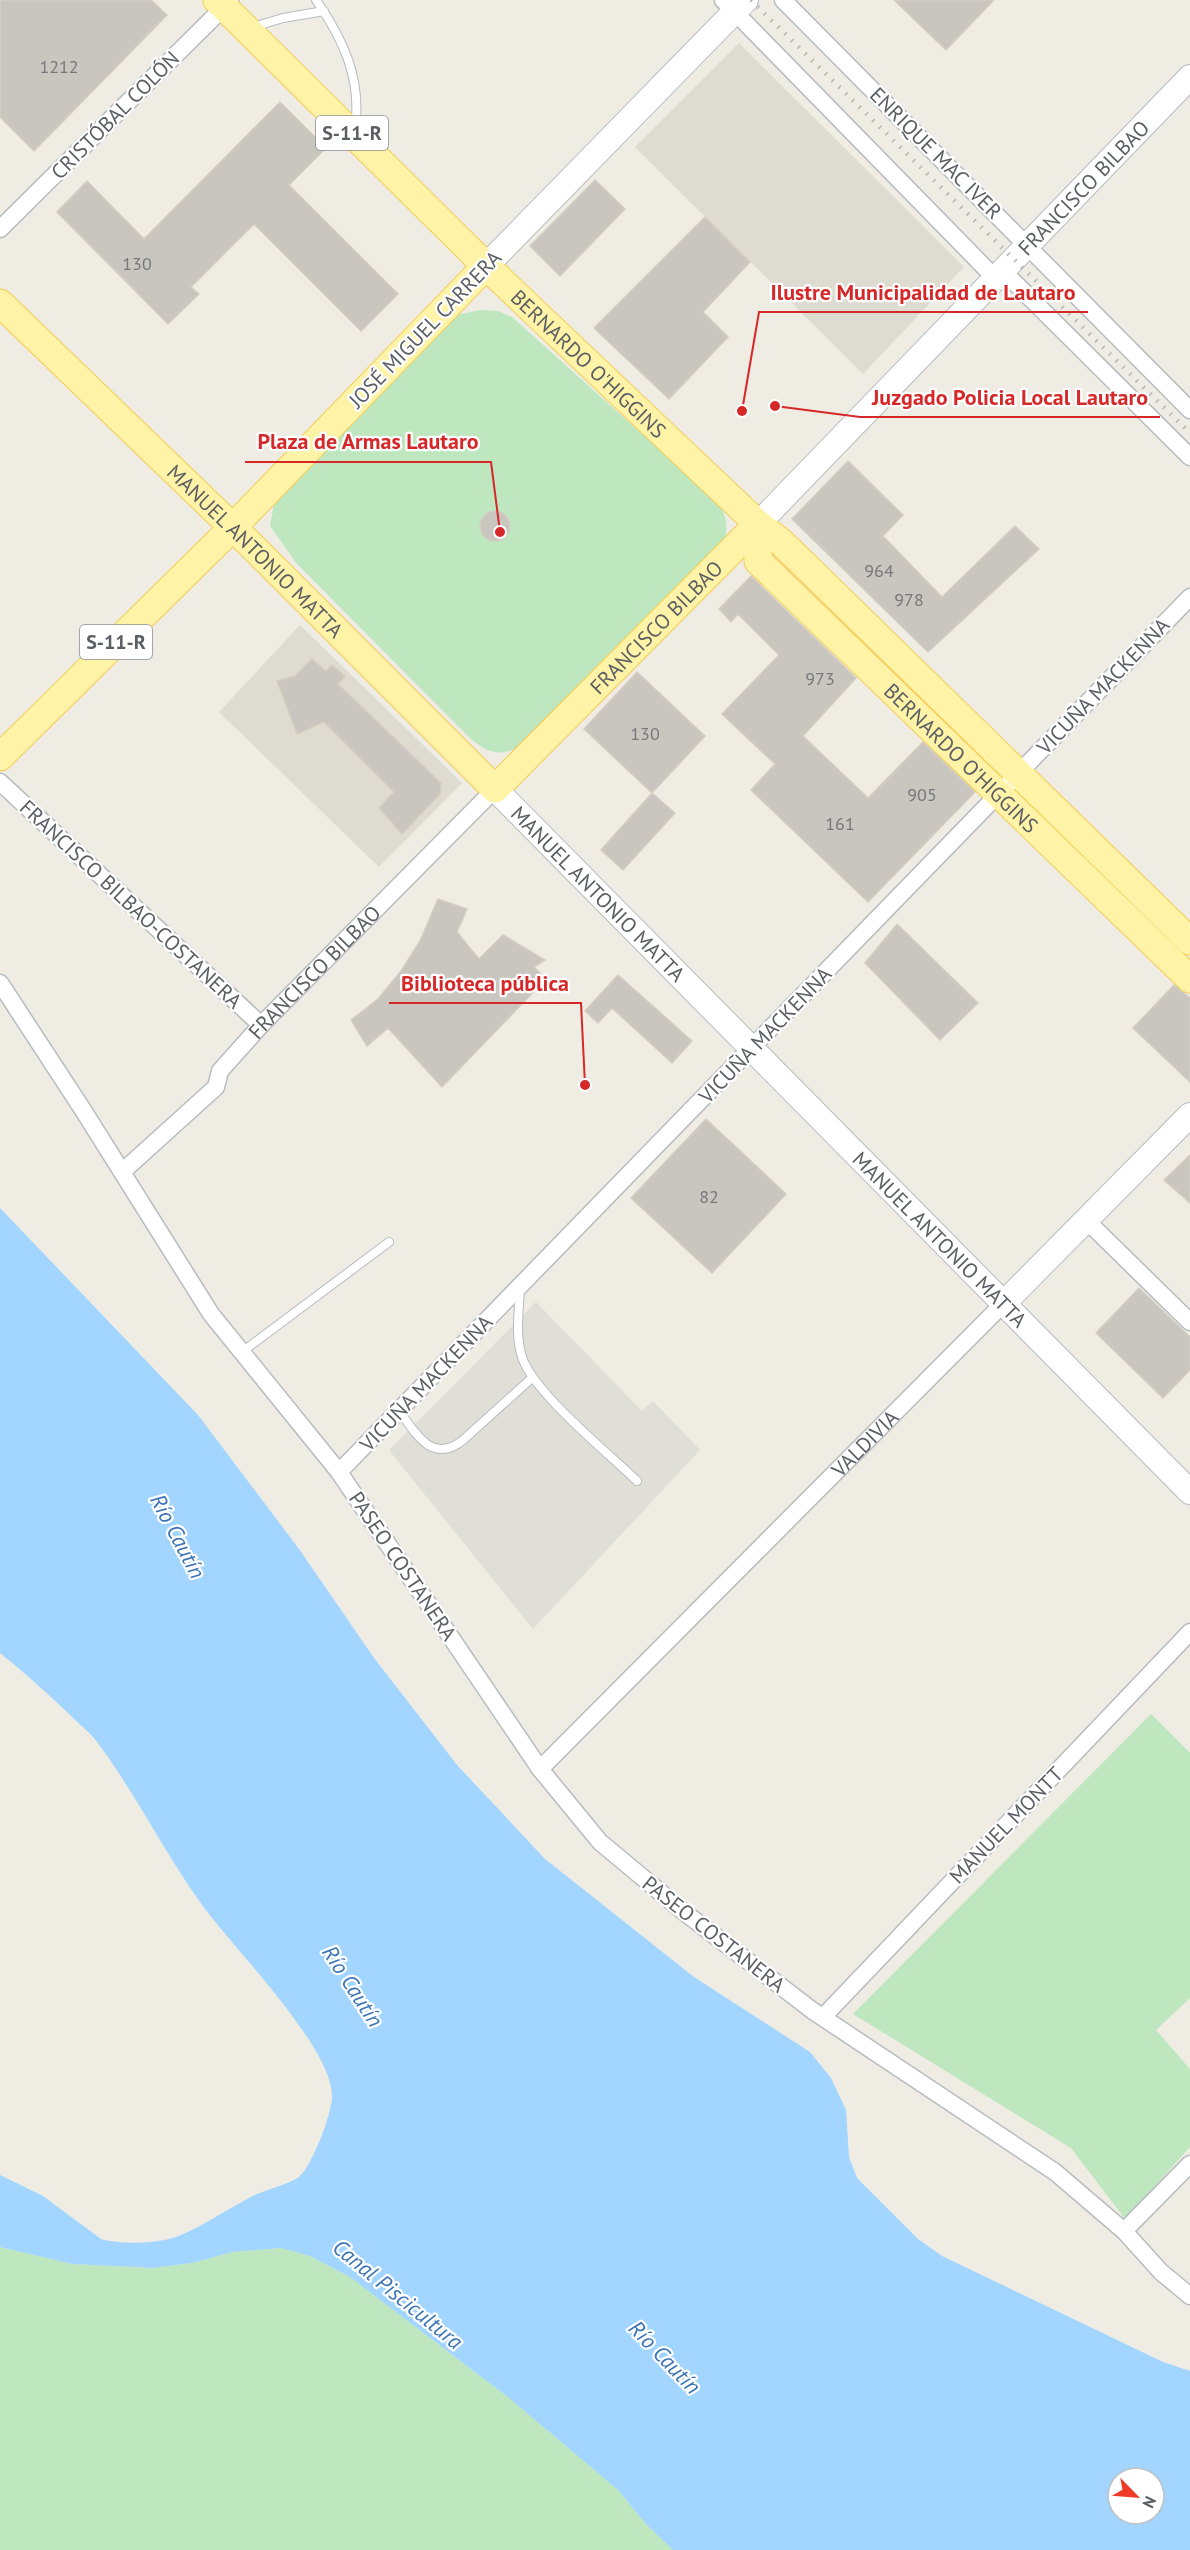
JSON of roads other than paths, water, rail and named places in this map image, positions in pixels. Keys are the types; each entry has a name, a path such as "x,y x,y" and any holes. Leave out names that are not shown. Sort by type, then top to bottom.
{"main road":[{"name":"BERNARDO O'HIGGINS","path":"224,2 247,29 486,266 758,524 781,542 1190,941"},
{"name":"JOSÉ MIGUEL CARRERA","path":"0,757 232,528 486,266"},
{"name":"MANUEL ANTONIO MATTA","path":"0,303 232,528 495,789"},
{"name":"BERNARDO O'HIGGINS","path":"758,524 758,561 1190,979"},
{"name":"FRANCISCO BILBAO","path":"495,789 758,524"}],"street":[{"name":"ENRIQUE MAC IVER","path":"783,0 1190,410"},
{"name":"CRISTÓBAL COLÓN","path":"0,229 224,2"},
{"name":"JOSÉ MIGUEL CARRERA","path":"486,266 734,4"},
{"path":"734,4 999,274 1190,458"},
{"name":"FRANCISCO BILBAO","path":"758,524 1190,77"},
{"name":"VICUÑA MACKENNA","path":"339,1472 1190,597"},
{"name":"FRANCISCO BILBAO-COSTANERA","path":"0,782 261,1025"},
{"name":"FRANCISCO BILBAO","path":"122,1172 216,1087 220,1071 261,1025 495,789"},
{"name":"MANUEL ANTONIO MATTA","path":"495,789 1190,1492"},
{"name":"PASEO COSTANERA","path":"0,982 211,1314 339,1472 540,1769 600,1842 684,1912 823,2017 1055,2172 1124,2231 1161,2272 1190,2296"},
{"name":"VALDIVIA","path":"540,1769 1190,1115"},
{"path":"1086,1220 1190,1322"},
{"name":"MANUEL MONTT","path":"823,2017 1190,1632"},
{"path":"1124,2231 1190,2164"}],"lane":[{"path":"316,0 335,28 351,63 357,98 354,134"},
{"path":"247,29 283,18 324,11"},
{"path":"242,1352 389,1242"},
{"path":"520,1287 519,1342 526,1367 547,1395 637,1481"},
{"path":"399,1411 423,1443 436,1449 450,1448 462,1441 533,1377"}],"water":[{"path":"0,1208 198,1415 299,1549 374,1658 457,1765 545,1859 694,1977 810,2052 831,2078 846,2110 849,2157 857,2178 918,2239 942,2256 1163,2362 1190,2371 1190,2550 673,2550 646,2524 618,2490 509,2398 350,2277 310,2256 281,2248 232,2252 192,2263 153,2268 72,2264 0,2247 0,2175 43,2196 101,2239 130,2243 173,2238 207,2222 254,2195 299,2177 310,2163 320,2140 332,2098 328,2077 317,2053 278,1998 200,1902 122,1778 94,1738 0,1653"}],"railway":[{"path":"751,0 1190,433"}],"place":[{"name":"Juzgado Policia Local Lautaro","path":"775,406"},
{"name":"Ilustre Municipalidad de Lautaro","path":"742,411"},
{"name":"Plaza de Armas Lautaro","path":"500,532"},
{"name":"Biblioteca pública","path":"585,1085"}],"water label":[{"name":"Río Cautín","path":"178,1536"},
{"name":"Río Cautín","path":"353,1986"},
{"name":"Canal Piscicultura","path":"398,2294"},
{"name":"Río Cautín","path":"665,2357"}]}
